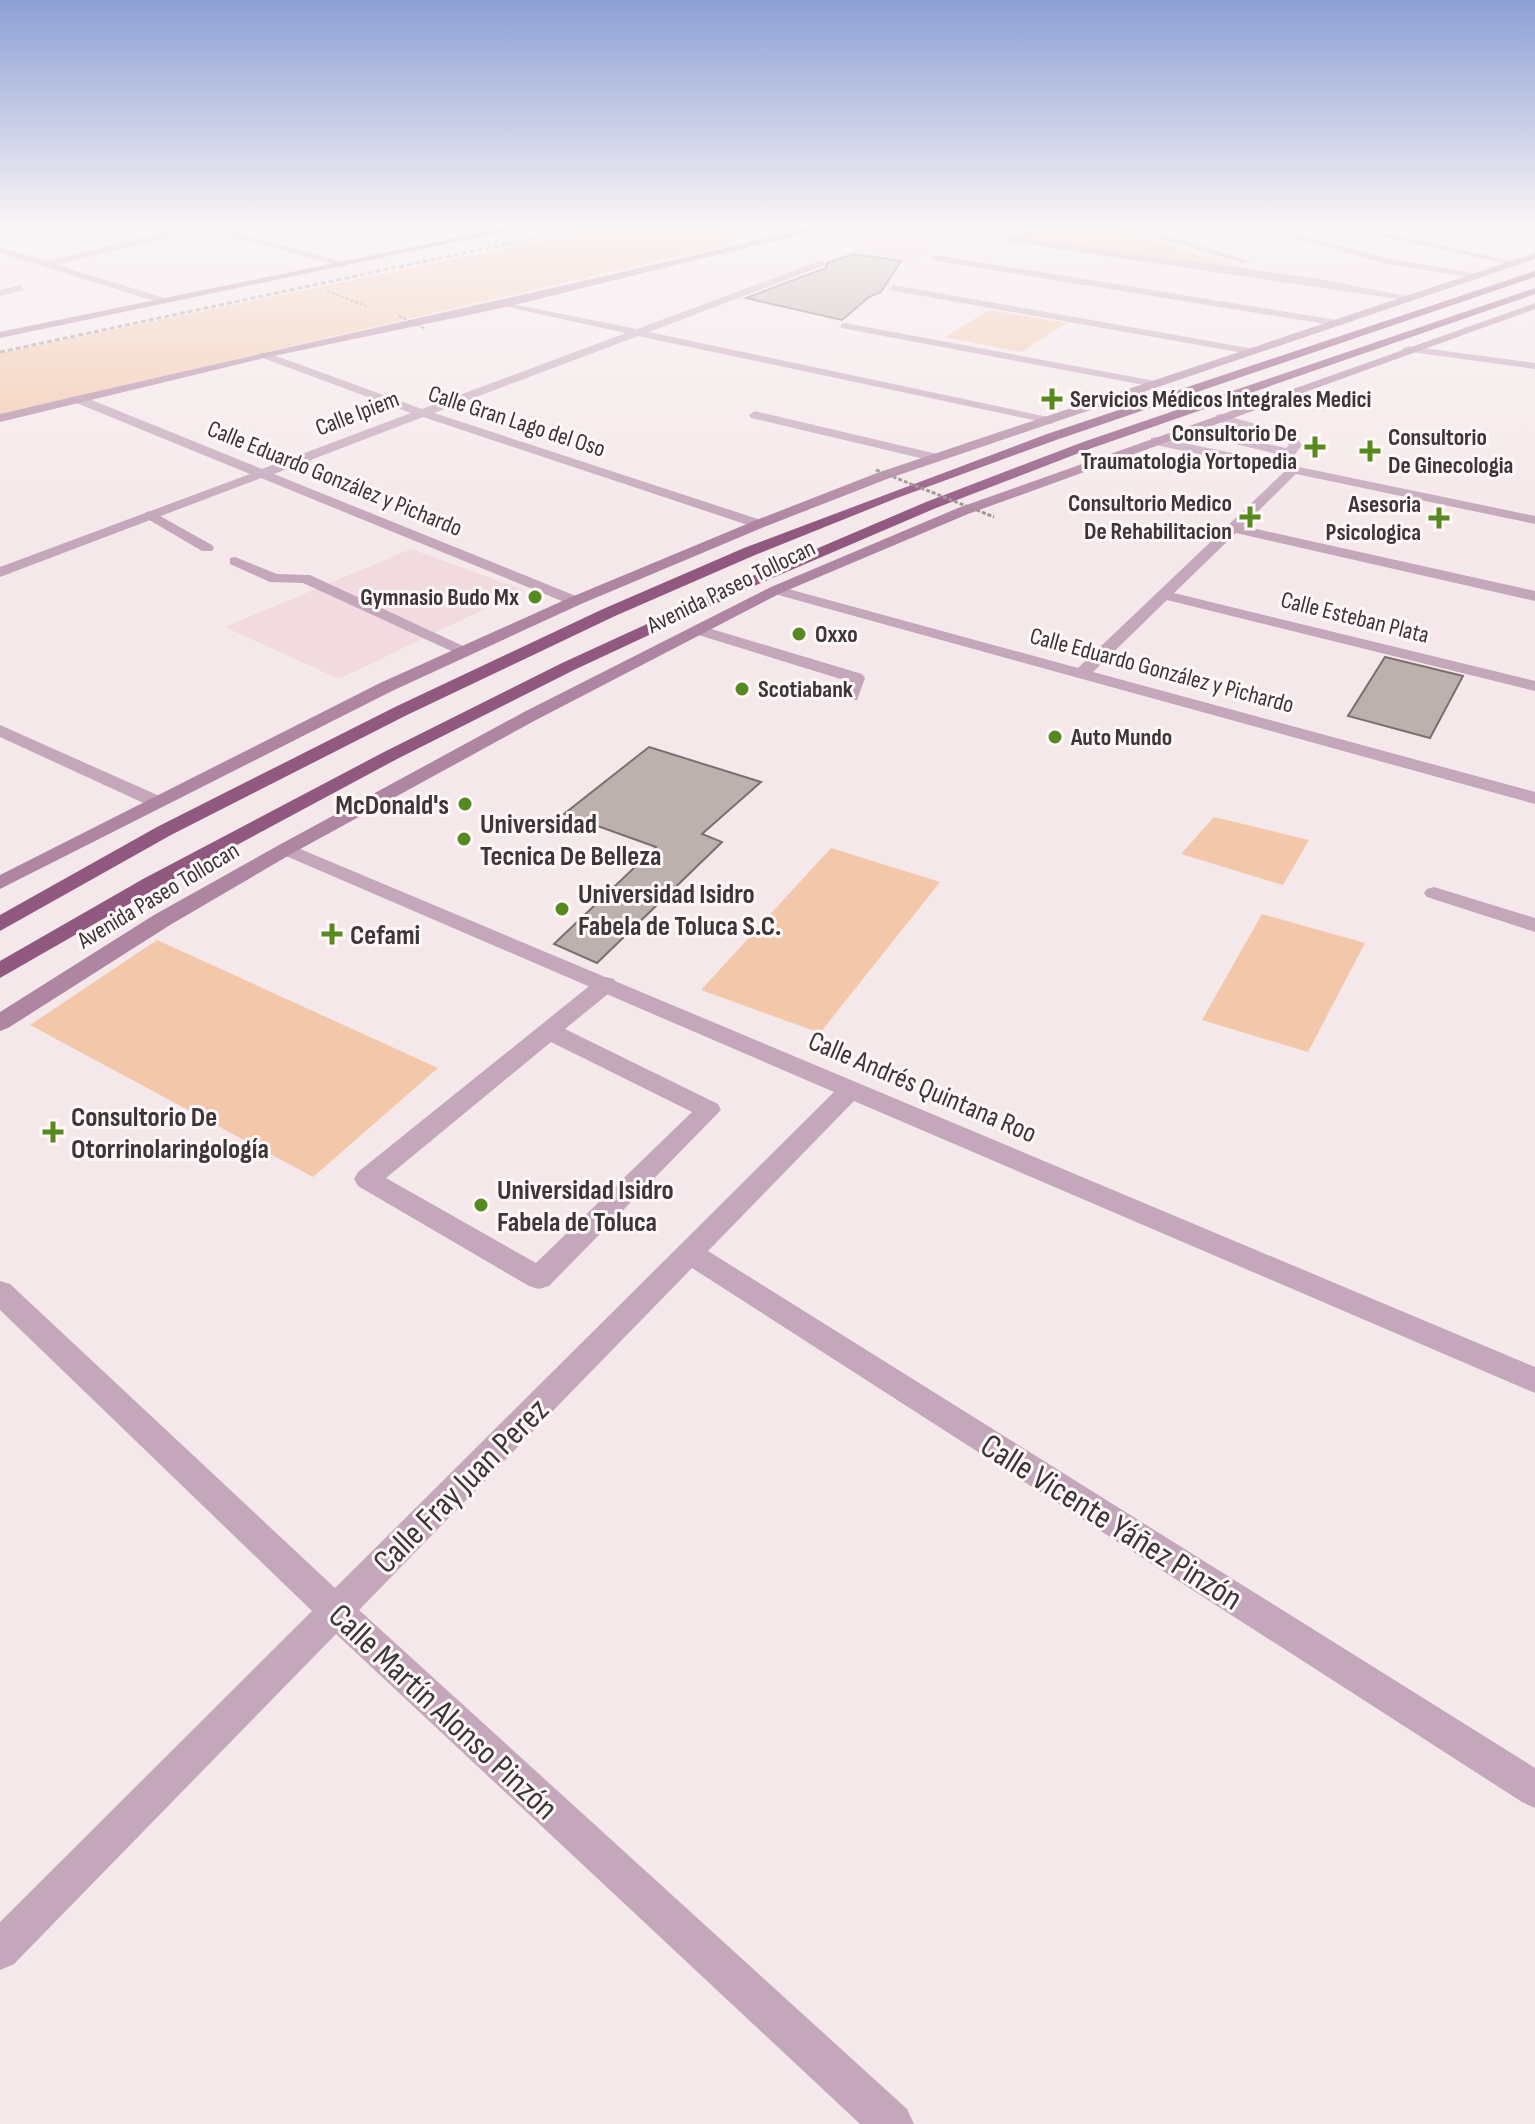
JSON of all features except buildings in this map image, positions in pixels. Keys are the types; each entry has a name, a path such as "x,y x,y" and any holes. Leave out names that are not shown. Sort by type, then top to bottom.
{"highway":[{"name":"Avenida Paseo Tollocan","path":"0,924 199,812 533,647 691,575 893,495 1077,428 1385,324"},
{"name":"Avenida Paseo Tollocan","path":"0,971 204,854 529,685 736,587 1028,467 1216,410 1446,324"},
{"path":"1132,392 1201,385"},
{"path":"1077,428 1104,402"},
{"path":"1028,467 1104,458"}],"main road":[{"path":"0,335 52,324"},
{"path":"0,418 264,355 411,324"},
{"name":"Avenida Paseo Tollocan","path":"0,883 157,802 575,601 759,524 937,458 1333,324"},
{"name":"Avenida Paseo Tollocan","path":"0,1023 162,920 286,849 530,716 776,590 950,516 1186,429 1216,410 1482,324"}],"street":[{"path":"592,324 1048,421"},
{"name":"Calle Ipiem","path":"0,572 419,412 660,324"},
{"path":"1097,324 1249,351"},
{"path":"845,326 1155,384"},
{"path":"1426,343 1506,361"},
{"path":"1408,349 1535,366"},
{"name":"Calle Gran Lago del Oso","path":"264,355 419,412 759,524"},
{"name":"Calle Eduardo González y Pichardo","path":"78,399 575,601"},
{"path":"1082,673 1232,528 1286,468 1296,445 1291,438 1216,410"},
{"path":"755,415 937,458"},
{"path":"1186,429 1290,453"},
{"path":"1155,441 1535,520"},
{"path":"151,515 207,548"},
{"path":"1232,528 1535,596"},
{"path":"235,561 275,579 305,578 466,651"},
{"name":"Calle Eduardo González y Pichardo","path":"776,590 1535,798"},
{"name":"Calle Esteban Plata","path":"1164,595 1535,686"},
{"path":"698,630 856,678 851,696"},
{"path":"0,730 157,802"},
{"name":"Calle Andrés Quintana Roo","path":"286,849 1535,1380"},
{"path":"1434,893 1535,925"},
{"path":"549,1031 709,1110 539,1278 367,1179 606,984"},
{"name":"Calle Fray Juan Perez","path":"0,1950 852,1088"},
{"name":"Calle Vicente Yáñez Pinzón","path":"690,1253 1535,1789"},
{"name":"Calle Martín Alonso Pinzón","path":"0,1292 335,1610 892,2124"}],"path":[{"path":"416,324 426,329"},
{"path":"876,470 994,517"}],"shaded area":[{"path":"140,324 386,324 0,414 0,353"},
{"path":"966,324 1065,324 1021,352 945,337"},
{"path":"411,549 524,590 339,679 225,627"},
{"path":"1214,817 1309,840 1283,885 1181,854"},
{"path":"831,848 940,882 820,1033 701,990"},
{"path":"1262,914 1365,943 1308,1052 1202,1020"},
{"path":"157,940 438,1068 313,1177 30,1025"}],"railway":[{"path":"0,352 131,324"}],"place":[{"name":"Servicios Médicos Integrales Medici","path":"1052,399"},
{"name":"Consultorio De Traumatologia Yortopedia","path":"1315,447"},
{"name":"Consultorio De Ginecologia","path":"1370,451"},
{"name":"Consultorio Medico De Rehabilitacion","path":"1250,517"},
{"name":"Asesoria Psicologica","path":"1439,518"},
{"name":"Gymnasio Budo Mx","path":"535,597"},
{"name":"Oxxo","path":"799,634"},
{"name":"Scotiabank","path":"742,689"},
{"name":"Auto Mundo","path":"1055,737"},
{"name":"McDonald's","path":"465,804"},
{"name":"Universidad Tecnica De Belleza","path":"464,839"},
{"name":"Universidad Isidro Fabela de Toluca S.C.","path":"562,909"},
{"name":"Cefami","path":"332,934"},
{"name":"Consultorio De Otorrinolaringología","path":"53,1132"},
{"name":"Universidad Isidro Fabela de Toluca","path":"481,1205"}]}
